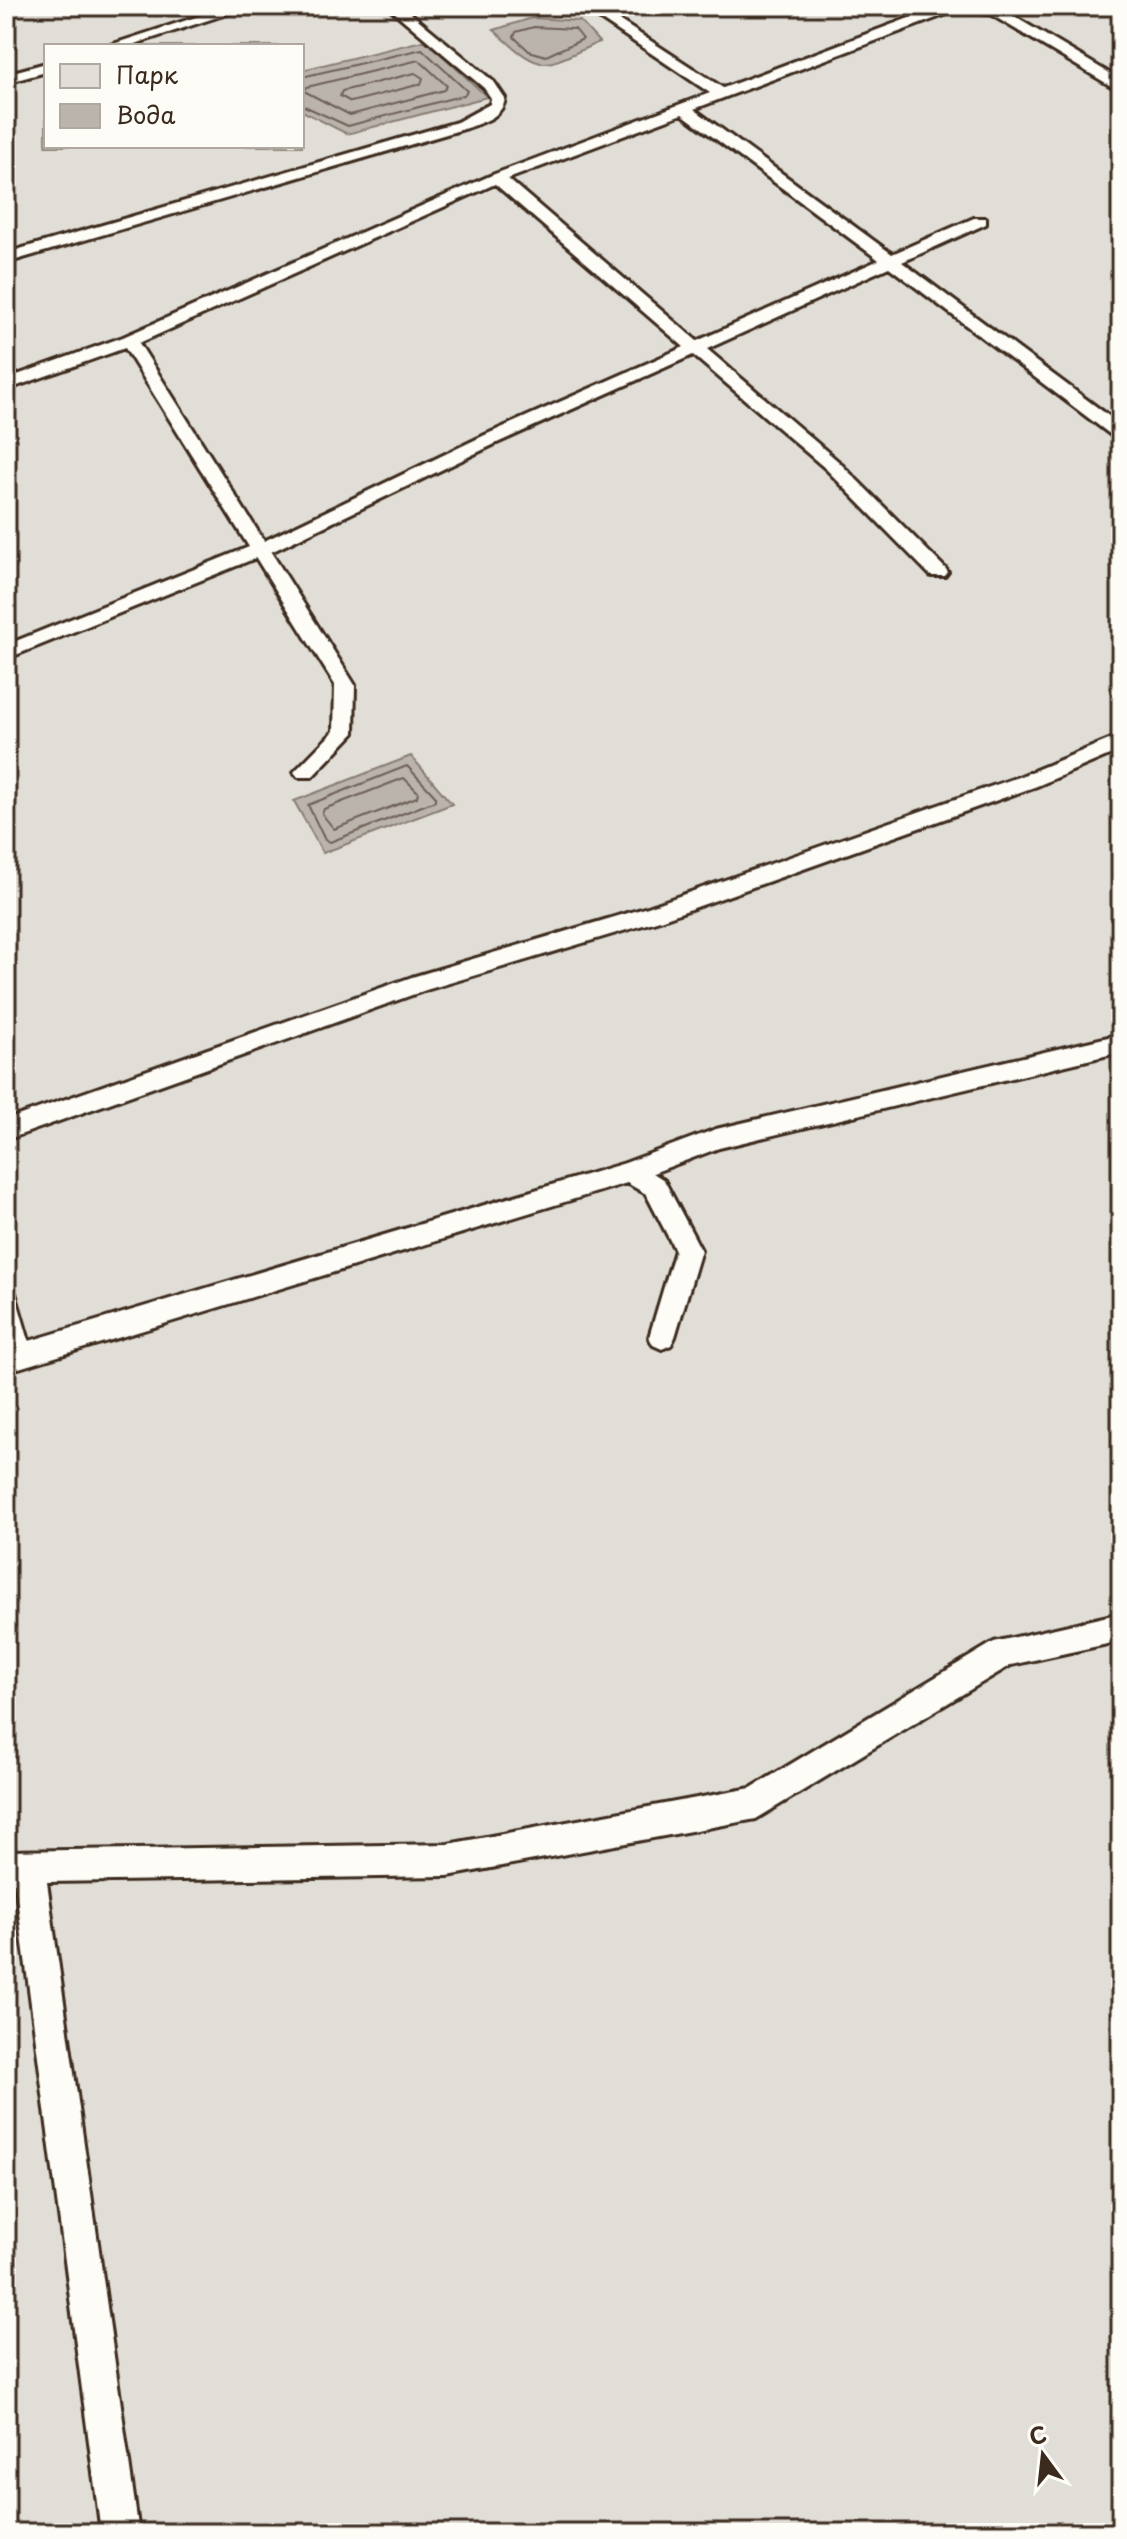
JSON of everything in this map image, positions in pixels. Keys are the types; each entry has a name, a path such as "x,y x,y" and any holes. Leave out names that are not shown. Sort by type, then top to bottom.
{"lane":[{"path":"120,44 244,6"},
{"path":"6,258 462,125 486,115 497,106 498,98 489,85 394,6"},
{"path":"588,6 723,95"},
{"path":"6,385 129,341 497,178 952,7 993,10 1121,86"},
{"path":"6,79 44,68"},
{"path":"685,109 1121,434"},
{"path":"497,178 832,465 938,572"},
{"path":"6,652 260,550 491,439 980,221"},
{"path":"129,341 345,685 344,733 305,772"},
{"path":"6,1130 420,983 667,909 1029,781 1121,742"},
{"path":"6,1301 19,1356 629,1172 716,1139 1121,1043"},
{"path":"629,1172 655,1187 688,1250 662,1337"},
{"path":"120,2533 17,1868 448,1860 756,1803 1005,1652 1121,1627"}],"green space":[{"path":"6,6 1121,6 1121,2533 6,2533"}],"water":[{"path":"532,18 580,21 599,42 565,58 544,63 523,55 494,30"},
{"path":"426,40 487,97 347,134 304,112 304,70"},
{"path":"411,756 452,804 323,853 294,801"}]}
